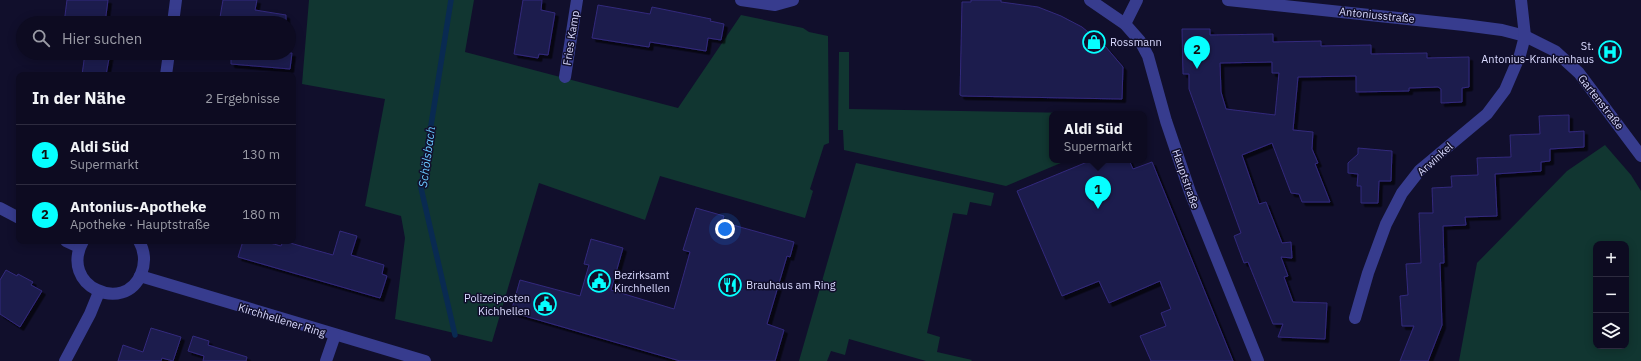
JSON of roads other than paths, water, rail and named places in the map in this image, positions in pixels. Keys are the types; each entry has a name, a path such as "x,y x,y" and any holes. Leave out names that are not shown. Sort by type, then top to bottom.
{"street":[{"path":"174,16 176,0"},
{"name":"Fries Kamp","path":"565,77 577,0"},
{"path":"741,0 775,5 793,0"},
{"name":"Hauptstraße","path":"1090,0 1125,24 1140,41 1148,56 1166,122 1190,192 1258,361"},
{"name":"Antoniusstraße","path":"1228,0 1464,25 1502,30 1525,36"},
{"path":"1522,0 1525,36"},
{"path":"1125,24 1139,1"},
{"name":"Gartenstraße","path":"1525,36 1555,51 1579,73 1641,156"},
{"name":"Arwinkel","path":"1356,318 1368,273 1386,224 1402,193 1420,170 1487,114 1505,90 1520,55 1525,36"},
{"path":"166,72 168,60"},
{"path":"0,208 16,216"},
{"path":"81,244 77,263 79,271 88,284 99,292 110,294 124,291 135,284 140,276 144,267 144,257 140,244"},
{"name":"Kirchhellener Ring","path":"140,276 425,361"},
{"path":"64,361 90,314 99,292"},
{"path":"326,361 335,335"}],"waterway":[{"name":"Schölsbach","path":"451,0 421,188 455,335"}],"place":[{"name":"Rossmann","path":"1094,42"},
{"name":"St. Antonius-Krankenhaus","path":"1610,52"},
{"name":"Antonius-Apotheke","path":"1197,69"},
{"name":"Aldi Süd","path":"1098,209"},
{"name":"Bezirksamt Kirchhellen","path":"599,281"},
{"name":"Brauhaus am Ring","path":"730,285"},
{"name":"Polizeiposten Kichhellen","path":"545,304"}]}
